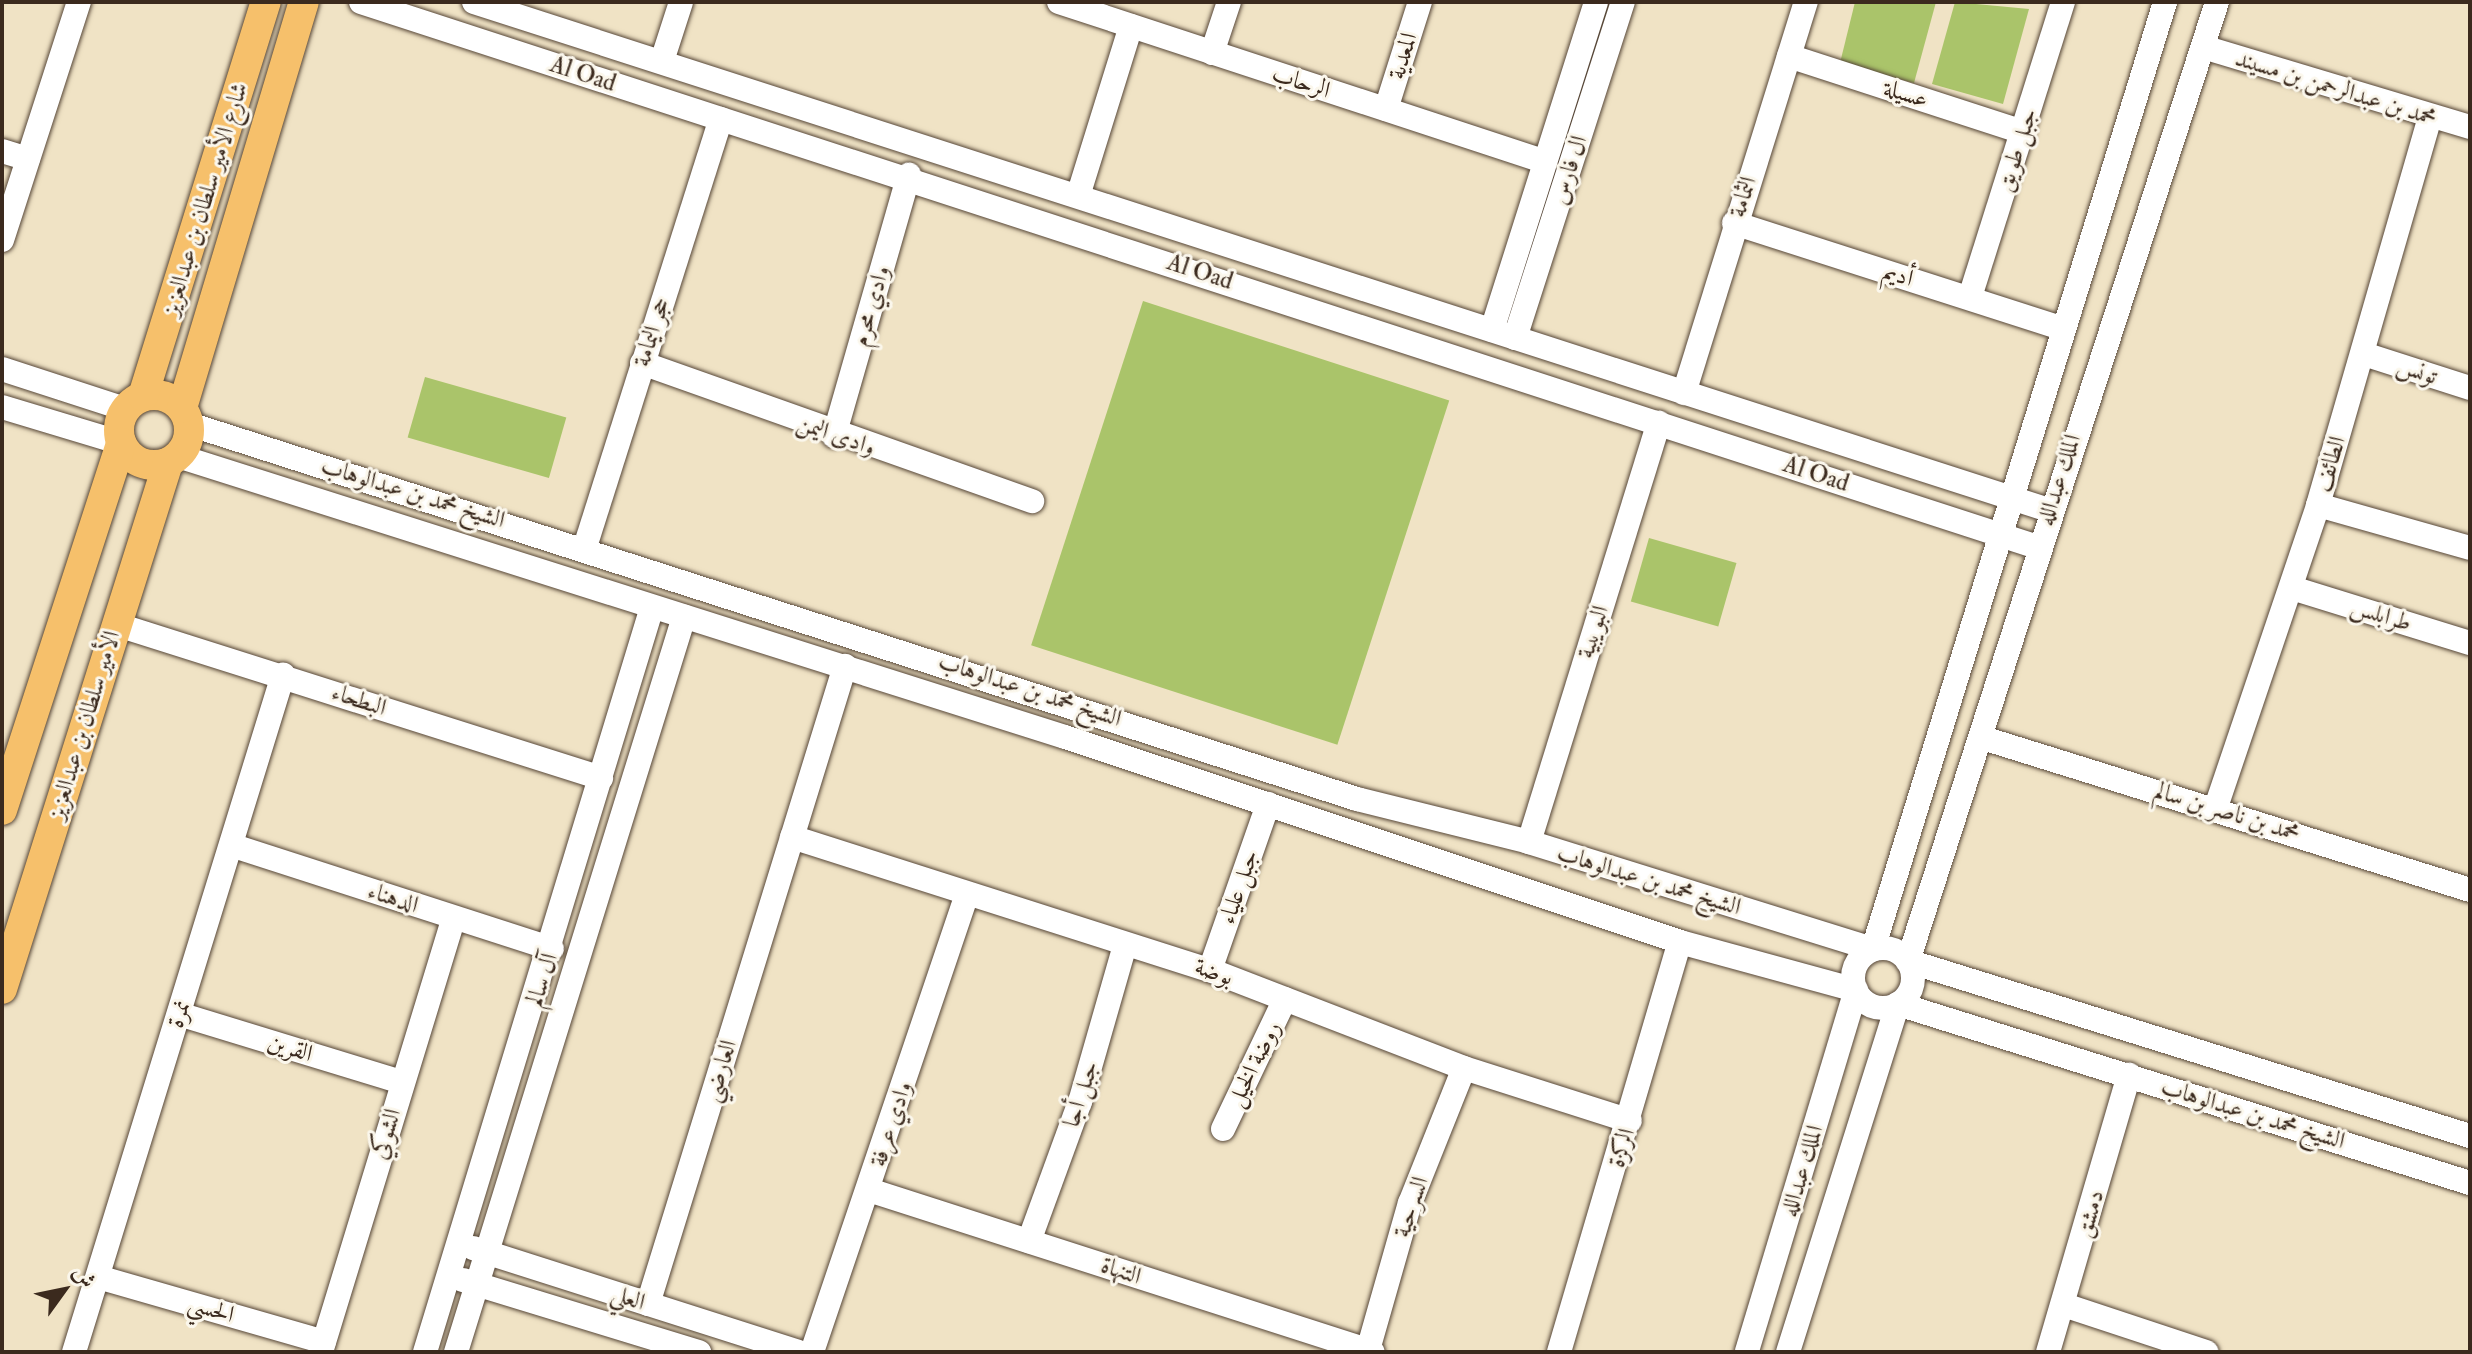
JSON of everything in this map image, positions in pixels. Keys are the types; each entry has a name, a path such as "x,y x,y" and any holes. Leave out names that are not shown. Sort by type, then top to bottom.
{"main road":[{"name":"شارع الأمير سلطان بن عبدالعزيز","path":"134,402 266,2"},
{"path":"121,443 135,460 173,460 304,2"},
{"path":"2,810 134,402 165,396 185,416"},
{"name":"الأمير سلطان بن عبدالعزيز","path":"2,989 115,624 173,460"}],"street":[{"path":"2,240 79,2"},
{"name":"Al Oad","path":"361,2 721,119 909,175 2037,547"},
{"path":"662,61 681,2"},
{"name":"الرحاب","path":"1059,2 1543,161"},
{"path":"1212,53 1229,2"},
{"name":"المعدية","path":"1386,109 1420,2"},
{"name":"ال فارس","path":"1504,334 1543,161 1596,2"},
{"name":"ال فارس","path":"1504,334 1623,2"},
{"name":"الثمامة","path":"1684,393 1734,223 1806,2"},
{"name":"جبل طويق","path":"1970,297 2063,2"},
{"name":"الملك عبدالله","path":"1873,949 2009,497 2165,2"},
{"name":"الملك عبدالله","path":"1908,961 1983,738 2037,547 2217,2"},
{"name":"Al Oad","path":"489,4 2049,510"},
{"path":"1078,196 1131,26"},
{"name":"محمد بن عبدالرحمن بن مسيند","path":"2203,47 2470,127"},
{"name":"عسيلة","path":"1789,56 2023,132"},
{"name":"الطائف","path":"2216,807 2318,505 2430,117"},
{"name":"حجر اليمامة","path":"585,547 721,119"},
{"path":"2,151 28,159"},
{"name":"وادي محرم","path":"834,436 909,175"},
{"name":"أديم","path":"1734,223 2062,328"},
{"name":"تونس","path":"2364,354 2470,388"},
{"name":"وادى اليمن","path":"642,363 834,436 1032,501"},
{"path":"2,369 134,402"},
{"path":"2,407 121,443"},
{"name":"الشيخ محمد بن عبدالوهاب","path":"185,416 1357,799 1529,842 1873,949"},
{"name":"البويبية","path":"1529,842 1659,423"},
{"name":"الشيخ محمد بن عبدالوهاب","path":"173,460 845,666 1680,942 1856,990"},
{"path":"2318,505 2470,548"},
{"name":"طرابلس","path":"2292,588 2470,643"},
{"name":"آل سالم","path":"425,1352 552,949 652,607"},
{"name":"آل سالم","path":"456,1352 684,617"},
{"name":"البطحاء","path":"115,624 601,778"},
{"name":"العارضي","path":"648,1304 845,666"},
{"name":"نمرة","path":"74,1352 234,846 283,675"},
{"path":"1005,718 1014,685"},
{"name":"محمد بن ناصر بن سالم","path":"1983,738 2216,807 2470,890"},
{"name":"جبل علياء","path":"1210,970 1268,804"},
{"name":"بوضة","path":"792,837 1210,970 1464,1068 1630,1121"},
{"name":"الدهناء","path":"234,846 552,949"},
{"name":"وادي عرفة","path":"812,1352 967,895"},
{"name":"الشوكي","path":"322,1347 454,918"},
{"name":"الركزة","path":"1559,1352 1630,1121 1680,942"},
{"name":"جبل أجا","path":"1029,1241 1080,1102 1125,945"},
{"path":"1873,949 1893,950 1908,961 1911,990 1898,1004 1869,1005 1856,990 1854,971 1873,949"},
{"name":"الشيخ محمد بن عبدالوهاب","path":"1908,961 2470,1136"},
{"name":"الملك عبدالله","path":"1747,1352 1856,990"},
{"name":"روضة الخيل","path":"1223,1129 1285,999"},
{"name":"الشيخ محمد بن عبدالوهاب","path":"1898,1004 2470,1183"},
{"name":"الملك عبدالله","path":"1788,1352 1898,1004"},
{"name":"القرين","path":"179,1014 402,1082"},
{"name":"السرحية","path":"1370,1351 1410,1203 1464,1068"},
{"name":"دمشق","path":"2048,1352 2129,1075"},
{"name":"التنهاة","path":"869,1190 1370,1351"},
{"name":"العلي","path":"458,1244 798,1352"},
{"name":"العلي","path":"450,1275 656,1346 699,1352"},
{"name":"الحسي","path":"98,1277 322,1347"},
{"path":"2064,1305 2206,1352"}],"green space":[{"path":"1855,2 1936,2 1914,83 1840,63"},
{"path":"1955,2 2029,9 2003,104 1932,84"},
{"path":"1143,301 1449,401 1337,745 1031,645"},
{"path":"425,377 566,418 549,478 408,438"},
{"path":"1649,538 1736,563 1718,627 1631,601"}]}
